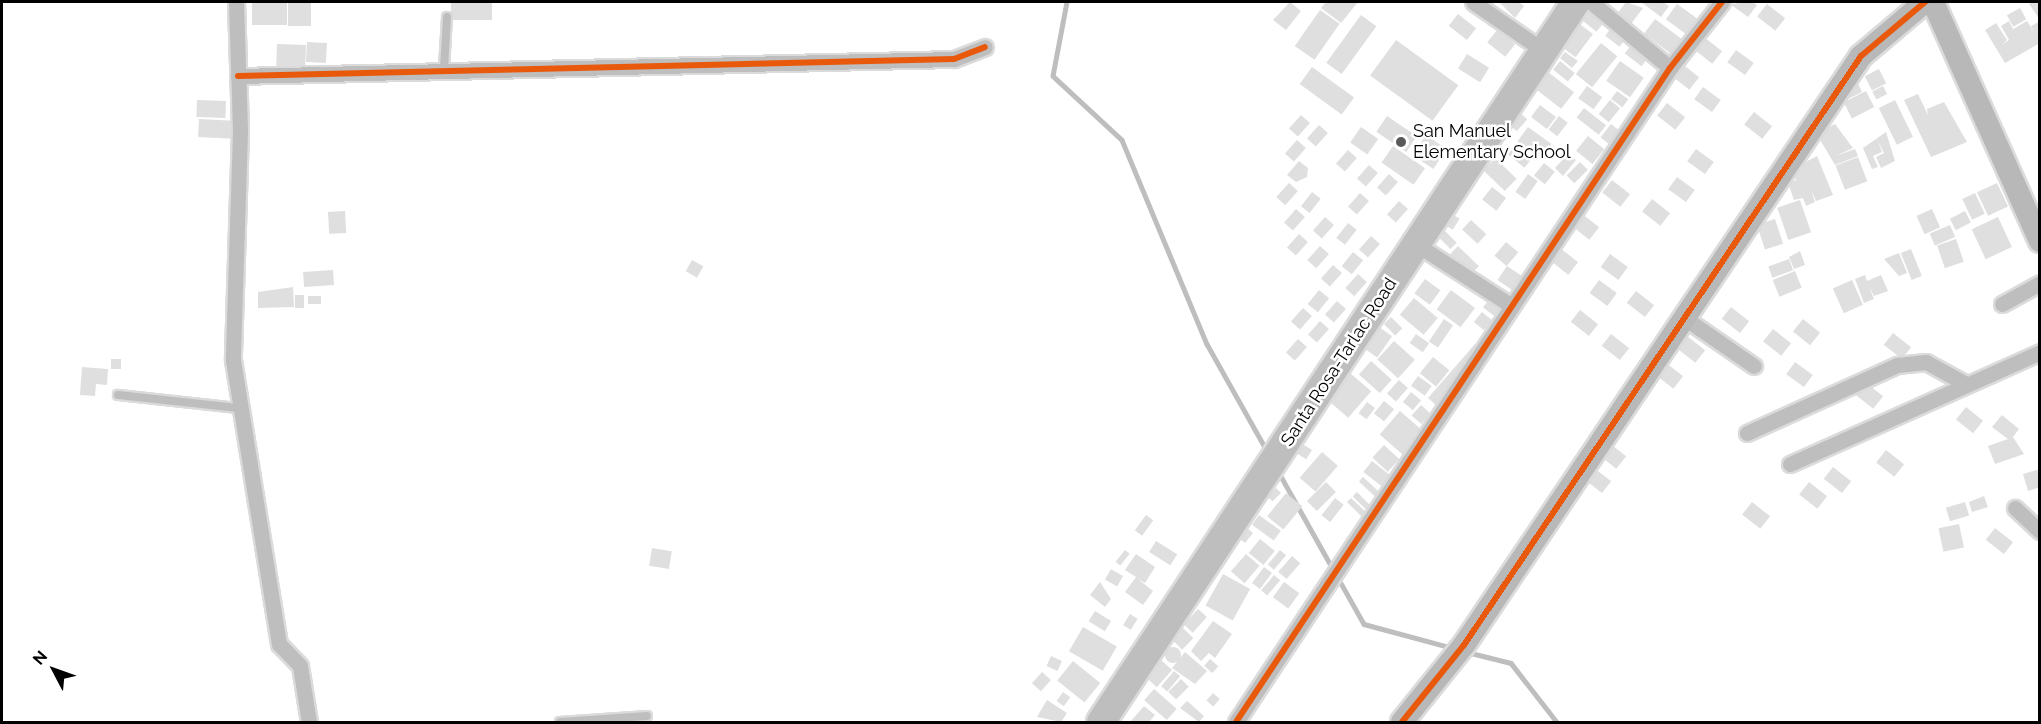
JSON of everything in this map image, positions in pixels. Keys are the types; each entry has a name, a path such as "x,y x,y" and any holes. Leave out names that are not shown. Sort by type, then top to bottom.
{"highway":[{"name":"Santa Rosa-Tarlac Road","path":"1101,723 1576,2"}],"street":[{"path":"236,2 238,76 231,332 238,408 279,644 300,666 309,723"},
{"path":"1473,2 1544,51"},
{"path":"1591,2 1670,68"},
{"path":"1236,723 1670,68 1722,2"},
{"path":"1402,723 1464,645 1860,56 1925,2"},
{"path":"1933,2 2040,241"},
{"path":"238,76 444,68 954,59 985,47"},
{"path":"1416,244 1512,306"},
{"path":"2002,304 2040,283"},
{"path":"1683,317 1754,366"},
{"path":"1790,464 2040,352"},
{"path":"1747,433 1897,365 1926,362 1966,384"},
{"path":"2015,508 2040,531"}],"lane":[{"path":"444,68 447,17"},
{"path":"118,395 238,408"},
{"path":"560,723 647,716"}],"building":[{"path":"252,2 287,2 287,25 252,25"},
{"path":"288,2 311,2 311,26 288,26"},
{"path":"451,2 492,2 492,20 451,20"},
{"path":"1290,2 1301,11 1286,30 1273,20"},
{"path":"1326,2 1358,2 1341,23 1321,8"},
{"path":"1499,2 1519,2 1524,6 1515,18"},
{"path":"1626,2 1643,8 1631,24 1617,14"},
{"path":"1641,2 1663,2 1669,6 1661,17"},
{"path":"1752,2 1757,5 1748,17 1730,4"},
{"path":"2040,2 2040,20 2029,4"},
{"path":"1677,4 1698,19 1687,35 1666,19"},
{"path":"1767,4 1785,18 1775,31 1757,17"},
{"path":"2020,8 2026,19 2013,27 2007,15"},
{"path":"1320,10 1340,24 1314,60 1295,46"},
{"path":"1587,10 1603,23 1596,32 1580,19"},
{"path":"1458,14 1476,28 1467,40 1449,26"},
{"path":"1361,15 1376,26 1342,74 1326,63"},
{"path":"1655,19 1685,42 1675,56 1644,33"},
{"path":"2009,21 2013,29 2027,21 2034,32 2031,26 2040,21 2040,43 2005,63 1985,30 1996,23 2007,40 2001,45 2009,40 2001,26"},
{"path":"1577,22 1593,34 1576,57 1560,45"},
{"path":"1612,27 1626,38 1619,47 1605,36"},
{"path":"1497,30 1515,44 1505,57 1487,43"},
{"path":"1704,37 1722,51 1712,64 1694,50"},
{"path":"1396,40 1458,85 1432,121 1370,76"},
{"path":"307,42 327,43 326,63 306,62"},
{"path":"1601,43 1617,56 1592,87 1576,74"},
{"path":"277,44 306,45 305,68 276,67"},
{"path":"1632,44 1649,57 1642,66 1625,54"},
{"path":"1736,50 1754,63 1745,75 1727,62"},
{"path":"1565,52 1578,61 1572,68 1560,58"},
{"path":"1467,54 1489,68 1480,82 1458,68"},
{"path":"1560,61 1575,73 1568,82 1553,70"},
{"path":"1620,61 1644,78 1630,97 1606,81"},
{"path":"1681,63 1699,77 1689,90 1671,76"},
{"path":"1312,67 1354,98 1342,115 1300,84"},
{"path":"1879,69 1886,83 1872,91 1865,76"},
{"path":"1548,72 1574,92 1561,109 1535,89"},
{"path":"1857,81 1862,92 1844,101"},
{"path":"1587,86 1602,97 1594,109 1578,98"},
{"path":"1883,86 1887,94 1876,99 1872,91"},
{"path":"1703,87 1721,100 1712,112 1694,99"},
{"path":"1617,91 1628,99 1622,107 1611,99"},
{"path":"1866,91 1874,107 1852,118 1844,102"},
{"path":"1918,94 1928,115 1927,109 1944,102 1967,142 1931,157 1904,100"},
{"path":"197,100 226,101 225,118 196,117"},
{"path":"1610,100 1620,108 1609,122 1599,114"},
{"path":"1895,100 1913,137 1897,145 1879,108"},
{"path":"1667,103 1685,117 1675,130 1657,116"},
{"path":"1540,105 1556,117 1547,129 1531,117"},
{"path":"1584,108 1606,125 1599,135 1577,117"},
{"path":"1519,112 1527,119 1517,131 1509,124"},
{"path":"1754,112 1772,126 1762,139 1744,125"},
{"path":"1301,115 1310,123 1298,136 1289,128"},
{"path":"1387,116 1417,136 1406,152 1376,132"},
{"path":"1559,116 1568,123 1557,136 1549,129"},
{"path":"199,119 233,121 232,139 198,137"},
{"path":"1611,124 1620,131 1609,144 1601,137"},
{"path":"1835,124 1853,148 1836,156 1855,149 1858,156 1835,165 1816,133"},
{"path":"1319,125 1328,133 1316,146 1307,138"},
{"path":"1361,127 1378,139 1367,155 1350,143"},
{"path":"1528,127 1551,144 1541,159 1517,142"},
{"path":"1886,132 1895,161 1881,168 1876,157 1884,153 1878,141 1882,152 1873,156 1878,167 1872,169 1863,148"},
{"path":"1426,135 1447,149 1433,169 1413,155"},
{"path":"1588,136 1604,149 1592,164 1576,151"},
{"path":"1297,140 1306,148 1294,161 1285,153"},
{"path":"1393,146 1425,168 1413,185 1382,162"},
{"path":"1515,146 1531,159 1524,168 1508,155"},
{"path":"1696,149 1714,162 1705,174 1687,161"},
{"path":"1348,150 1357,158 1345,171 1336,163"},
{"path":"1568,154 1576,160 1563,176 1555,168"},
{"path":"1817,156 1833,195 1816,201 1811,190 1815,202 1806,206 1803,198 1794,200 1788,183 1796,180 1792,169"},
{"path":"1858,157 1867,181 1845,190 1836,166"},
{"path":"1495,158 1517,179 1505,191 1483,170"},
{"path":"1299,161 1308,168 1307,177 1296,182 1287,175"},
{"path":"1580,162 1588,170 1574,183 1567,175"},
{"path":"1544,163 1555,172 1545,184 1534,175"},
{"path":"1369,165 1378,173 1366,186 1357,178"},
{"path":"1389,174 1398,182 1386,195 1377,187"},
{"path":"1528,174 1538,181 1525,199 1515,192"},
{"path":"1677,177 1695,190 1686,202 1668,189"},
{"path":"1612,180 1630,194 1620,207 1602,193"},
{"path":"1289,183 1298,191 1285,205 1276,197"},
{"path":"1997,183 2008,207 1988,216 1977,192"},
{"path":"1492,187 1506,198 1496,211 1482,200"},
{"path":"1312,192 1321,199 1310,213 1301,206"},
{"path":"1360,193 1369,201 1357,214 1348,206"},
{"path":"1975,193 1985,214 1972,220 1962,199"},
{"path":"1652,199 1670,213 1660,226 1642,212"},
{"path":"1800,200 1811,232 1788,240 1777,208"},
{"path":"1399,201 1408,209 1396,222 1387,214"},
{"path":"1296,209 1305,217 1293,230 1284,222"},
{"path":"1932,209 1940,227 1925,234 1916,216"},
{"path":"345,211 346,233 329,234 328,212"},
{"path":"1965,211 1971,223 1956,230 1950,219"},
{"path":"1581,213 1599,227 1589,240 1571,226"},
{"path":"1452,214 1460,219 1453,230 1445,225"},
{"path":"1325,217 1334,225 1322,238 1313,230"},
{"path":"1998,217 2012,247 1986,259 1972,229"},
{"path":"1775,219 1783,244 1765,250 1757,225"},
{"path":"1471,220 1486,234 1477,244 1462,230"},
{"path":"1348,223 1357,230 1345,245 1336,238"},
{"path":"1950,225 1955,237 1935,246 1930,234"},
{"path":"1444,230 1457,243 1450,249 1438,236"},
{"path":"1299,234 1308,242 1296,255 1287,247"},
{"path":"1371,236 1380,244 1368,257 1359,249"},
{"path":"1956,239 1964,262 1945,268 1937,246"},
{"path":"1506,242 1518,252 1507,266 1494,256"},
{"path":"1320,246 1329,254 1316,268 1307,260"},
{"path":"1458,246 1479,266 1471,274 1450,254"},
{"path":"1560,248 1578,262 1568,275 1550,261"},
{"path":"1911,249 1922,276 1912,280 1901,253"},
{"path":"1800,251 1805,265 1794,269 1789,257"},
{"path":"1353,252 1363,260 1352,274 1342,266"},
{"path":"1899,253 1907,273 1899,276 1884,259"},
{"path":"1610,254 1628,267 1618,280 1601,267"},
{"path":"1789,259 1793,270 1772,278 1768,267"},
{"path":"692,260 703,266 697,278 686,271"},
{"path":"1333,265 1342,273 1330,286 1321,278"},
{"path":"1507,266 1522,276 1512,290 1497,280"},
{"path":"333,270 334,285 304,287 303,272"},
{"path":"1795,271 1802,288 1779,297 1773,280"},
{"path":"1358,274 1367,282 1354,296 1345,288"},
{"path":"1865,275 1867,281 1881,275 1888,291 1874,296 1869,287 1874,299 1864,303 1855,279"},
{"path":"1425,279 1440,290 1430,305 1414,294"},
{"path":"1599,280 1617,293 1607,306 1590,293"},
{"path":"1852,280 1863,305 1844,313 1833,289"},
{"path":"293,287 294,307 258,308 258,292"},
{"path":"1319,290 1329,298 1318,312 1308,304"},
{"path":"1451,290 1475,308 1461,327 1437,309"},
{"path":"1636,291 1654,305 1645,317 1627,303"},
{"path":"295,295 304,295 304,308 295,308"},
{"path":"308,296 321,296 321,304 308,304"},
{"path":"1491,297 1505,308 1497,318 1483,307"},
{"path":"1414,298 1438,318 1424,335 1400,315"},
{"path":"1337,301 1346,309 1334,322 1325,314"},
{"path":"1731,307 1749,321 1740,333 1722,319"},
{"path":"1303,308 1312,316 1300,329 1291,321"},
{"path":"1580,310 1598,324 1589,336 1571,322"},
{"path":"1482,312 1492,320 1484,330 1474,322"},
{"path":"1391,317 1402,328 1395,335 1384,324"},
{"path":"1444,319 1453,325 1438,348 1429,341"},
{"path":"1803,319 1820,333 1810,345 1793,331"},
{"path":"1320,321 1329,329 1317,342 1308,334"},
{"path":"1379,327 1392,336 1377,357 1364,348"},
{"path":"1773,329 1791,343 1781,356 1763,342"},
{"path":"1893,333 1911,347 1902,359 1884,345"},
{"path":"1416,334 1429,343 1423,352 1410,343"},
{"path":"1611,334 1629,348 1620,360 1602,346"},
{"path":"1687,336 1705,350 1695,363 1677,349"},
{"path":"1298,339 1307,347 1295,360 1286,352"},
{"path":"1394,341 1415,360 1398,378 1377,360"},
{"path":"1475,344 1480,351 1437,406 1428,398"},
{"path":"1433,357 1449,370 1436,387 1420,373"},
{"path":"111,359 121,359 121,369 111,369"},
{"path":"1371,361 1392,380 1380,393 1359,374"},
{"path":"1665,362 1683,376 1673,389 1655,375"},
{"path":"1795,362 1813,375 1804,387 1786,374"},
{"path":"82,367 108,369 107,385 96,384 95,396 80,395"},
{"path":"1350,373 1371,391 1348,418 1327,399"},
{"path":"1418,376 1432,386 1425,396 1411,386"},
{"path":"1399,380 1408,388 1396,401 1387,393"},
{"path":"1865,382 1883,396 1873,409 1855,395"},
{"path":"1411,392 1421,400 1413,410 1403,402"},
{"path":"1384,401 1394,409 1384,422 1374,413"},
{"path":"1367,402 1375,408 1367,419 1359,413"},
{"path":"1421,405 1431,414 1421,424 1412,415"},
{"path":"1966,407 1983,421 1973,433 1956,419"},
{"path":"1400,411 1424,432 1404,455 1380,434"},
{"path":"2002,415 2019,429 2013,437 2024,454 1995,464 1988,446 2008,439 1992,427"},
{"path":"1608,442 1626,456 1616,469 1598,455"},
{"path":"1301,443 1312,450 1306,459 1295,452"},
{"path":"1384,445 1399,459 1388,472 1372,457"},
{"path":"1886,450 1904,464 1894,477 1876,463"},
{"path":"1322,452 1338,466 1316,491 1300,478"},
{"path":"1372,461 1391,476 1382,487 1363,472"},
{"path":"1593,467 1611,481 1602,493 1584,479"},
{"path":"1833,467 1851,481 1842,493 1824,479"},
{"path":"2040,469 2040,487 2028,491 2023,474"},
{"path":"1363,477 1379,492 1375,496 1359,481"},
{"path":"1326,482 1336,492 1317,511 1307,501"},
{"path":"1809,482 1827,496 1817,509 1799,495"},
{"path":"1276,488 1281,493 1272,501 1268,496"},
{"path":"1357,492 1371,506 1367,510 1353,496"},
{"path":"1286,493 1302,506 1283,530 1267,516"},
{"path":"1984,496 1988,507 1972,512 1969,502"},
{"path":"1335,498 1344,505 1330,522 1321,515"},
{"path":"1351,498 1366,512 1361,516 1347,502"},
{"path":"1752,502 1770,516 1760,529 1742,515"},
{"path":"1965,502 1969,515 1950,521 1946,508"},
{"path":"1146,515 1153,520 1142,536 1135,530"},
{"path":"1259,515 1281,531 1274,541 1252,525"},
{"path":"1959,524 1964,547 1943,552 1938,528"},
{"path":"1247,528 1253,533 1245,543 1238,537"},
{"path":"1995,528 2013,542 2004,554 1986,540"},
{"path":"1260,539 1275,551 1263,565 1249,553"},
{"path":"1156,541 1177,554 1170,565 1149,552"},
{"path":"652,548 672,551 669,569 649,566"},
{"path":"1125,550 1130,554 1120,565 1116,562"},
{"path":"1280,550 1286,555 1274,570 1268,565"},
{"path":"1136,554 1155,567 1145,583 1138,579 1153,591 1143,605 1125,592 1136,577 1125,570"},
{"path":"1246,554 1260,566 1244,583 1231,571"},
{"path":"1292,556 1300,563 1287,579 1278,572"},
{"path":"1264,567 1272,573 1260,589 1252,583"},
{"path":"1111,569 1123,576 1117,586 1105,579"},
{"path":"1223,574 1250,589 1233,621 1206,605"},
{"path":"1274,575 1280,580 1267,595 1261,590"},
{"path":"1100,582 1111,599 1105,607 1090,595"},
{"path":"1284,582 1299,593 1288,609 1273,597"},
{"path":"1198,609 1207,617 1193,633 1184,625"},
{"path":"1095,611 1111,621 1105,631 1089,621"},
{"path":"1130,614 1138,619 1131,630 1123,625"},
{"path":"1213,621 1232,634 1215,658 1209,653 1201,661 1191,651"},
{"path":"1083,627 1117,646 1103,671 1069,651"},
{"path":"1182,627 1193,638 1182,650 1171,638"},
{"path":"1173,647 1181,655 1173,663 1165,655"},
{"path":"1185,652 1207,671 1195,684 1172,668"},
{"path":"1051,656 1062,661 1057,671 1047,666"},
{"path":"1210,659 1218,666 1212,673 1204,666"},
{"path":"1161,660 1172,670 1157,687 1146,677"},
{"path":"1073,661 1100,683 1084,702 1057,680"},
{"path":"1174,671 1180,676 1167,691 1161,686"},
{"path":"1042,672 1051,680 1041,691 1032,683"},
{"path":"1181,679 1189,687 1176,700 1168,692"},
{"path":"1154,689 1177,709 1167,720 1144,700"},
{"path":"1063,692 1070,697 1064,706 1057,701"},
{"path":"1213,693 1220,699 1213,706 1206,701"},
{"path":"1047,700 1067,713 1061,722 1037,717"},
{"path":"1187,701 1204,716 1199,722 1180,708"},
{"path":"1144,706 1155,715 1149,722 1130,722"}],"waterway":[{"path":"1067,2 1053,76 1122,140 1207,344 1267,451"},
{"path":"1278,471 1333,569"},
{"path":"1337,576 1364,624 1453,648"},
{"path":"1467,652 1511,663 1557,722"}],"cycle path":[{"path":"1236,722 1670,68 1722,2"},
{"path":"1402,722 1464,645 1861,56 1925,2"},
{"path":"238,76 954,59 985,47"}],"place":[{"name":"San Manuel Elementary School","path":"1401,142"}]}
